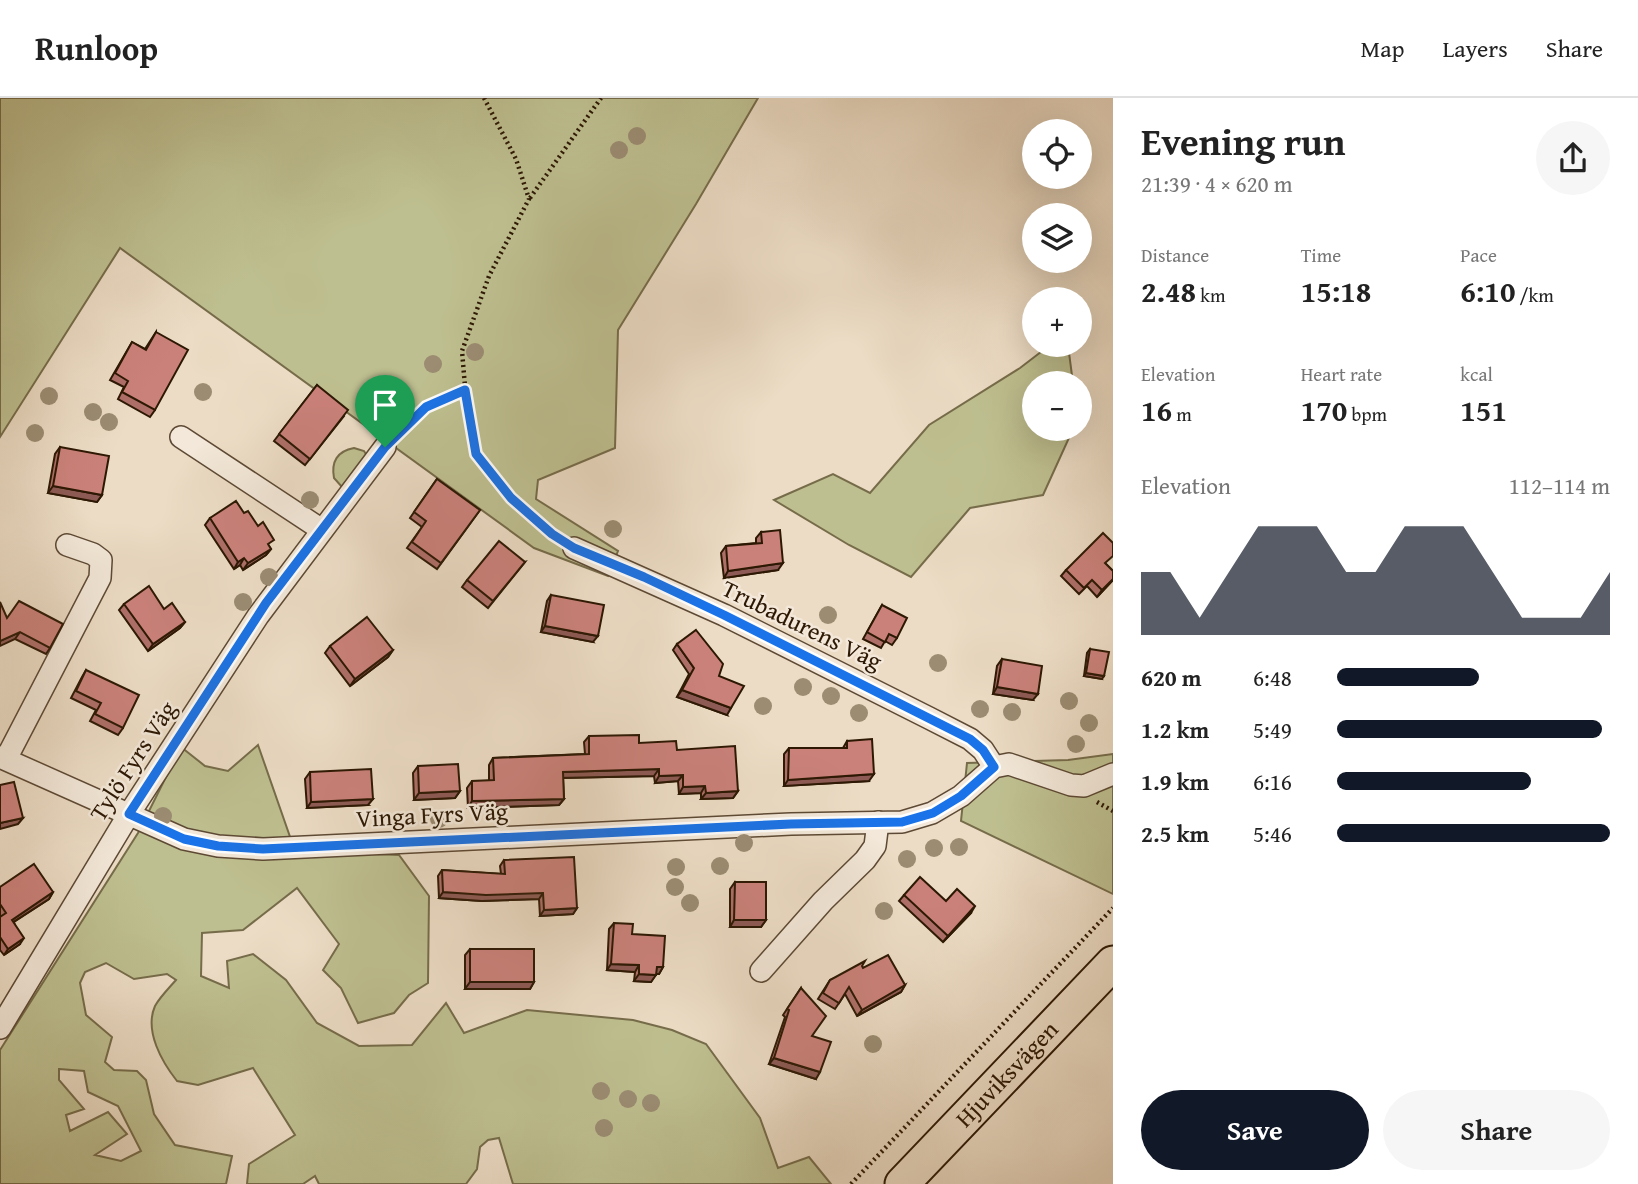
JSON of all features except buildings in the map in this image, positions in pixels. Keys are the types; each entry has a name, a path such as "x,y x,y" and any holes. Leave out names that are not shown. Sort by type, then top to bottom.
{"main road":[{"name":"Hjuviksvägen","path":"902,1184 1113,963"}],"street":[{"path":"181,437 322,530"},
{"name":"Tylö Fyrs Väg","path":"0,1028 129,814 266,603 385,447"},
{"name":"Vinga Fyrs Väg","path":"67,545 93,554 101,560 100,578 3,758 184,839 218,846 263,849 791,824 902,822 933,813 961,796 994,767"},
{"name":"Trubadurens Väg","path":"574,548 724,615 970,739 983,750 994,767"},
{"path":"994,767 1009,764 1054,781 1084,786 1113,774"},
{"path":"761,971 823,901 865,860 875,846 878,822"}],"path":[{"path":"484,98 516,159 529,199"},
{"path":"574,548 552,534 511,498 476,454 465,390 462,351 489,276 529,199 601,98"},
{"path":"385,447 426,407 465,390"},
{"path":"851,1184 1113,908"}],"green space":[{"path":"0,98 758,98 618,330 615,448 538,480 536,499 618,551 608,576 534,548 120,248 0,437"},
{"path":"1034,357 1070,357 1071,371 1022,371 1022,441 1068,441 1043,495 970,508 911,577 849,545 774,500 833,474 870,493 929,425"},
{"path":"354,448 364,451 369,459 342,487 334,478 333,467 339,455"},
{"path":"258,745 295,851 399,855 429,896 428,983 409,995 394,1013 358,1023 341,988 323,970 339,944 297,888 243,930 202,933 201,976 229,988 227,961 253,954 286,980 317,1023 359,1046 412,1045 446,1003 464,1033 527,1010 633,1020 672,1030 706,1044 760,1118 778,1168 809,1157 831,1184 513,1184 499,1138 488,1140 480,1147 477,1169 466,1184 319,1184 315,1176 303,1184 247,1184 249,1164 295,1135 253,1068 198,1085 177,1081 156,1046 152,1026 155,1006 176,980 167,974 134,979 106,963 85,972 80,983 86,1015 112,1037 105,1062 114,1070 137,1071 146,1080 154,1114 175,1145 232,1156 226,1184 0,1184 0,1050 138,833 181,747 205,766 228,771","holes":["59,1069 84,1071 88,1092 118,1106 141,1151 121,1161 95,1155 127,1134 108,1112 70,1131 66,1115 84,1109 59,1080"]},
{"path":"1113,754 1113,894 961,821 967,763 1068,760"}],"route":[{"path":"465,390 476,454 511,498 552,534 574,548 724,615 970,739 983,750 994,767 961,796 933,813 902,822 791,824 263,849 218,846 184,839 129,814 266,603 385,447 426,407 465,390"}]}
